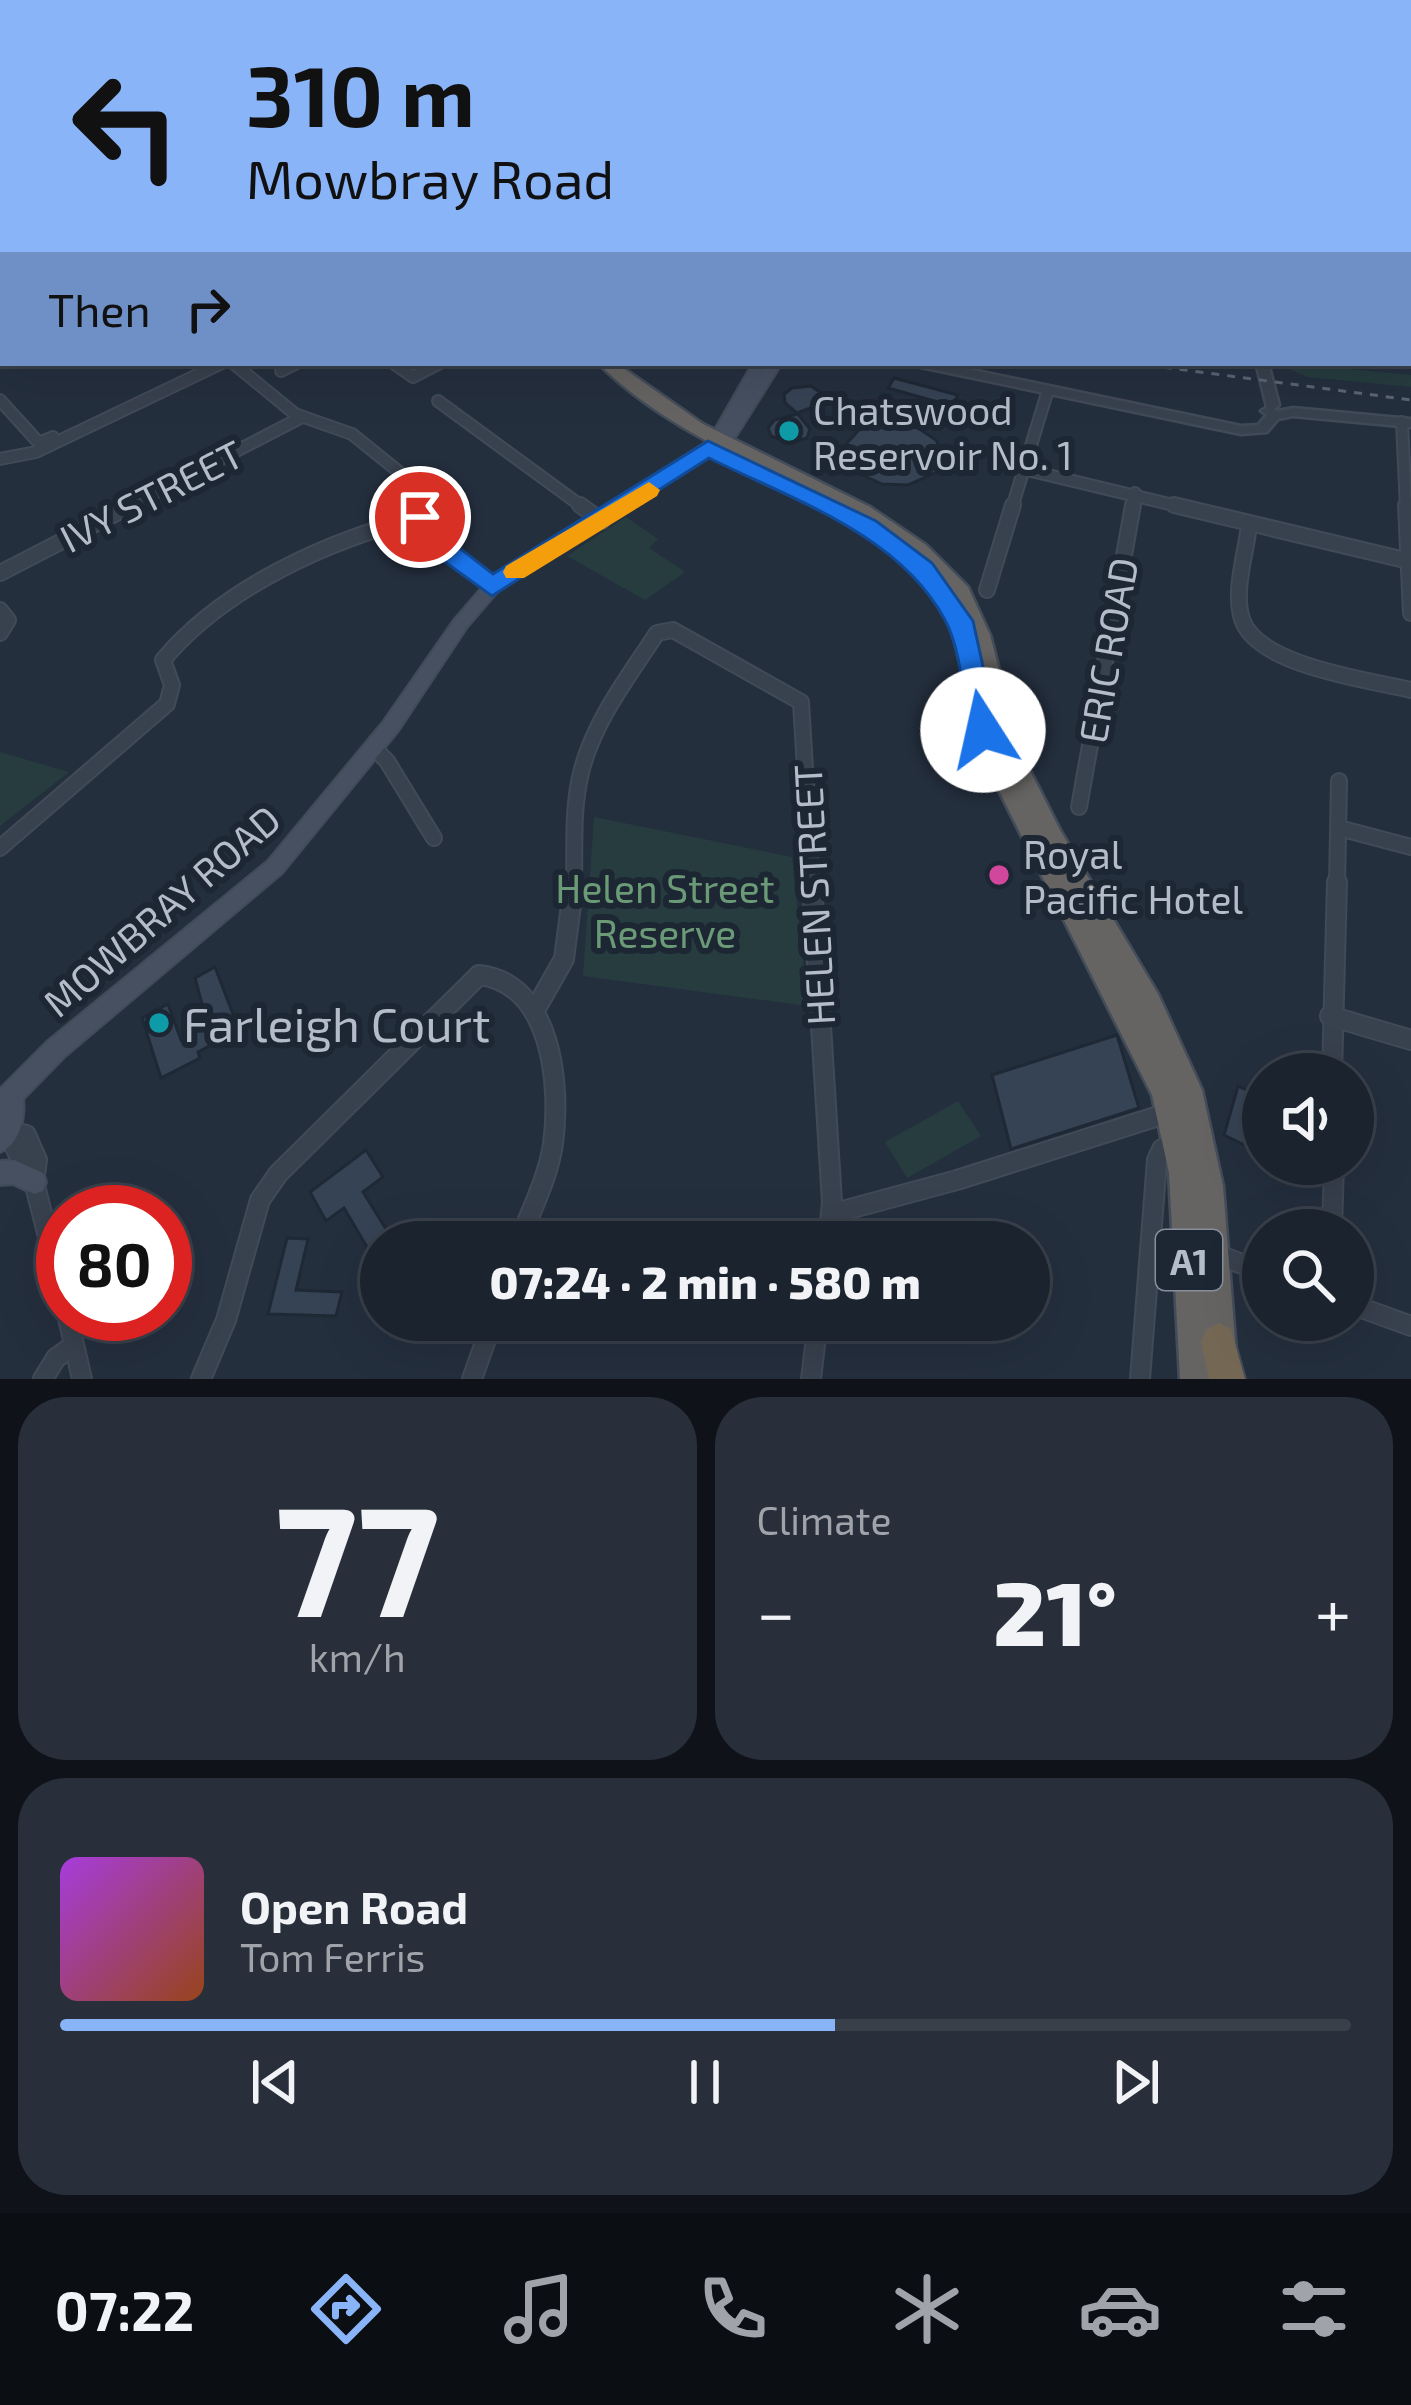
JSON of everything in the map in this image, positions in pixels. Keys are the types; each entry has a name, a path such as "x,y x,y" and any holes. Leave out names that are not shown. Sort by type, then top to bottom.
{"highway":[{"name":"A1","path":"595,366 713,444 881,521 932,560 976,617 1010,755 1185,1125 1213,1253 1219,1342"},
{"name":"A1","path":"610,366 713,444"},
{"name":"A1","path":"1185,1125 1196,1379"},
{"path":"1219,1342 1224,1379"}],"main road":[{"name":"MOWBRAY ROAD","path":"713,444 758,366"},
{"name":"MOWBRAY ROAD","path":"4,1112 56,1049 275,867 374,748 461,623 492,587 602,521 713,444 742,421 773,366"},
{"path":"0,1173 14,1172 34,1182"}],"street":[{"path":"0,460 36,452 216,366"},
{"path":"237,366 302,418 352,434 407,478 418,497 420,517 436,543 492,587"},
{"path":"281,371 291,366"},
{"path":"397,366 413,377 434,366"},
{"path":"934,366 1046,393 1249,431 1262,429 1277,411"},
{"path":"1263,366 1277,411"},
{"path":"0,400 39,443 167,384"},
{"path":"987,590 1046,393"},
{"path":"438,401 602,521"},
{"path":"1277,411 1407,422 1411,613"},
{"path":"2,425 17,418"},
{"name":"IVY STREET","path":"0,572 302,418"},
{"path":"1023,469 1409,561"},
{"name":"ERIC ROAD","path":"1079,807 1135,493"},
{"path":"0,848 167,704 172,685 163,660 173,644 202,620 250,587 370,532 420,517"},
{"path":"1249,525 1241,614 1256,642 1290,659 1411,689"},
{"path":"0,610 8,620 0,633"},
{"name":"HELEN STREET","path":"536,1010 550,995 566,961 579,776 618,695 658,633 665,629 801,702 830,1221"},
{"path":"374,748 387,761 434,838"},
{"path":"1331,1053 1340,782"},
{"path":"1339,828 1411,847"},
{"path":"201,1379 226,1320 260,1200 278,1174 468,981 492,973 523,989 536,1010 554,1082 553,1145 526,1221"},
{"path":"1330,1016 1411,1040"},
{"path":"4,1112 36,1190"},
{"path":"831,1214 1185,1125"},
{"path":"1140,1379 1157,1160 1185,1125"},
{"path":"1213,1253 1242,1264"},
{"path":"1374,1313 1411,1326"},
{"path":"73,1341 82,1379"},
{"path":"472,1379 486,1341"},
{"path":"812,1379 816,1341"},
{"path":"43,1379 56,1358 74,1345"}],"green space":[{"path":"1319,366 1411,375 1411,387 1307,377 1287,368"},
{"path":"626,517 658,539 649,548 685,572 645,600 567,556"},
{"path":"0,752 69,772 0,826"},
{"name":"Helen Street Reserve","path":"594,817 792,857 808,1006 583,976"},
{"path":"958,1101 981,1136 907,1178 885,1142"}],"building":[{"path":"894,378 958,395 952,406 888,388"},
{"path":"811,386 824,395 824,403 797,413 785,403 784,394 792,388"},
{"name":"Chatswood Reservoir No. 1","path":"798,414 810,429 807,438 789,443 771,436 768,428 774,420"},
{"path":"881,423 918,428 936,440 944,456 938,472 908,485 882,484 860,474 848,459 847,443 859,430"},
{"name":"Farleigh Court","path":"215,967 236,1022 225,1028 222,1039 198,1052 200,1058 161,1078 142,1018 168,1004 181,1040 208,1026 195,978"},
{"path":"1117,1035 1139,1108 1011,1149 992,1075"},
{"path":"1238,1086 1242,1088 1242,1144 1224,1135"},
{"path":"366,1150 383,1177 363,1192 381,1221 360,1221 360,1235 344,1208 326,1221 310,1192"},
{"path":"287,1238 308,1239 296,1290 342,1292 336,1316 268,1314"}],"railway":[{"path":"1155,366 1411,400"}],"slow traffic":[{"path":"515,572 649,490"}],"place":[{"name":"Chatswood Reservoir No. 1","path":"789,431"},
{"name":"Royal Pacific Hotel","path":"999,875"},
{"name":"Farleigh Court","path":"159,1023"}],"route":[{"path":"420,517 436,543 492,587 602,521 708,448 868,527 923,570 960,621 983,730"}]}
